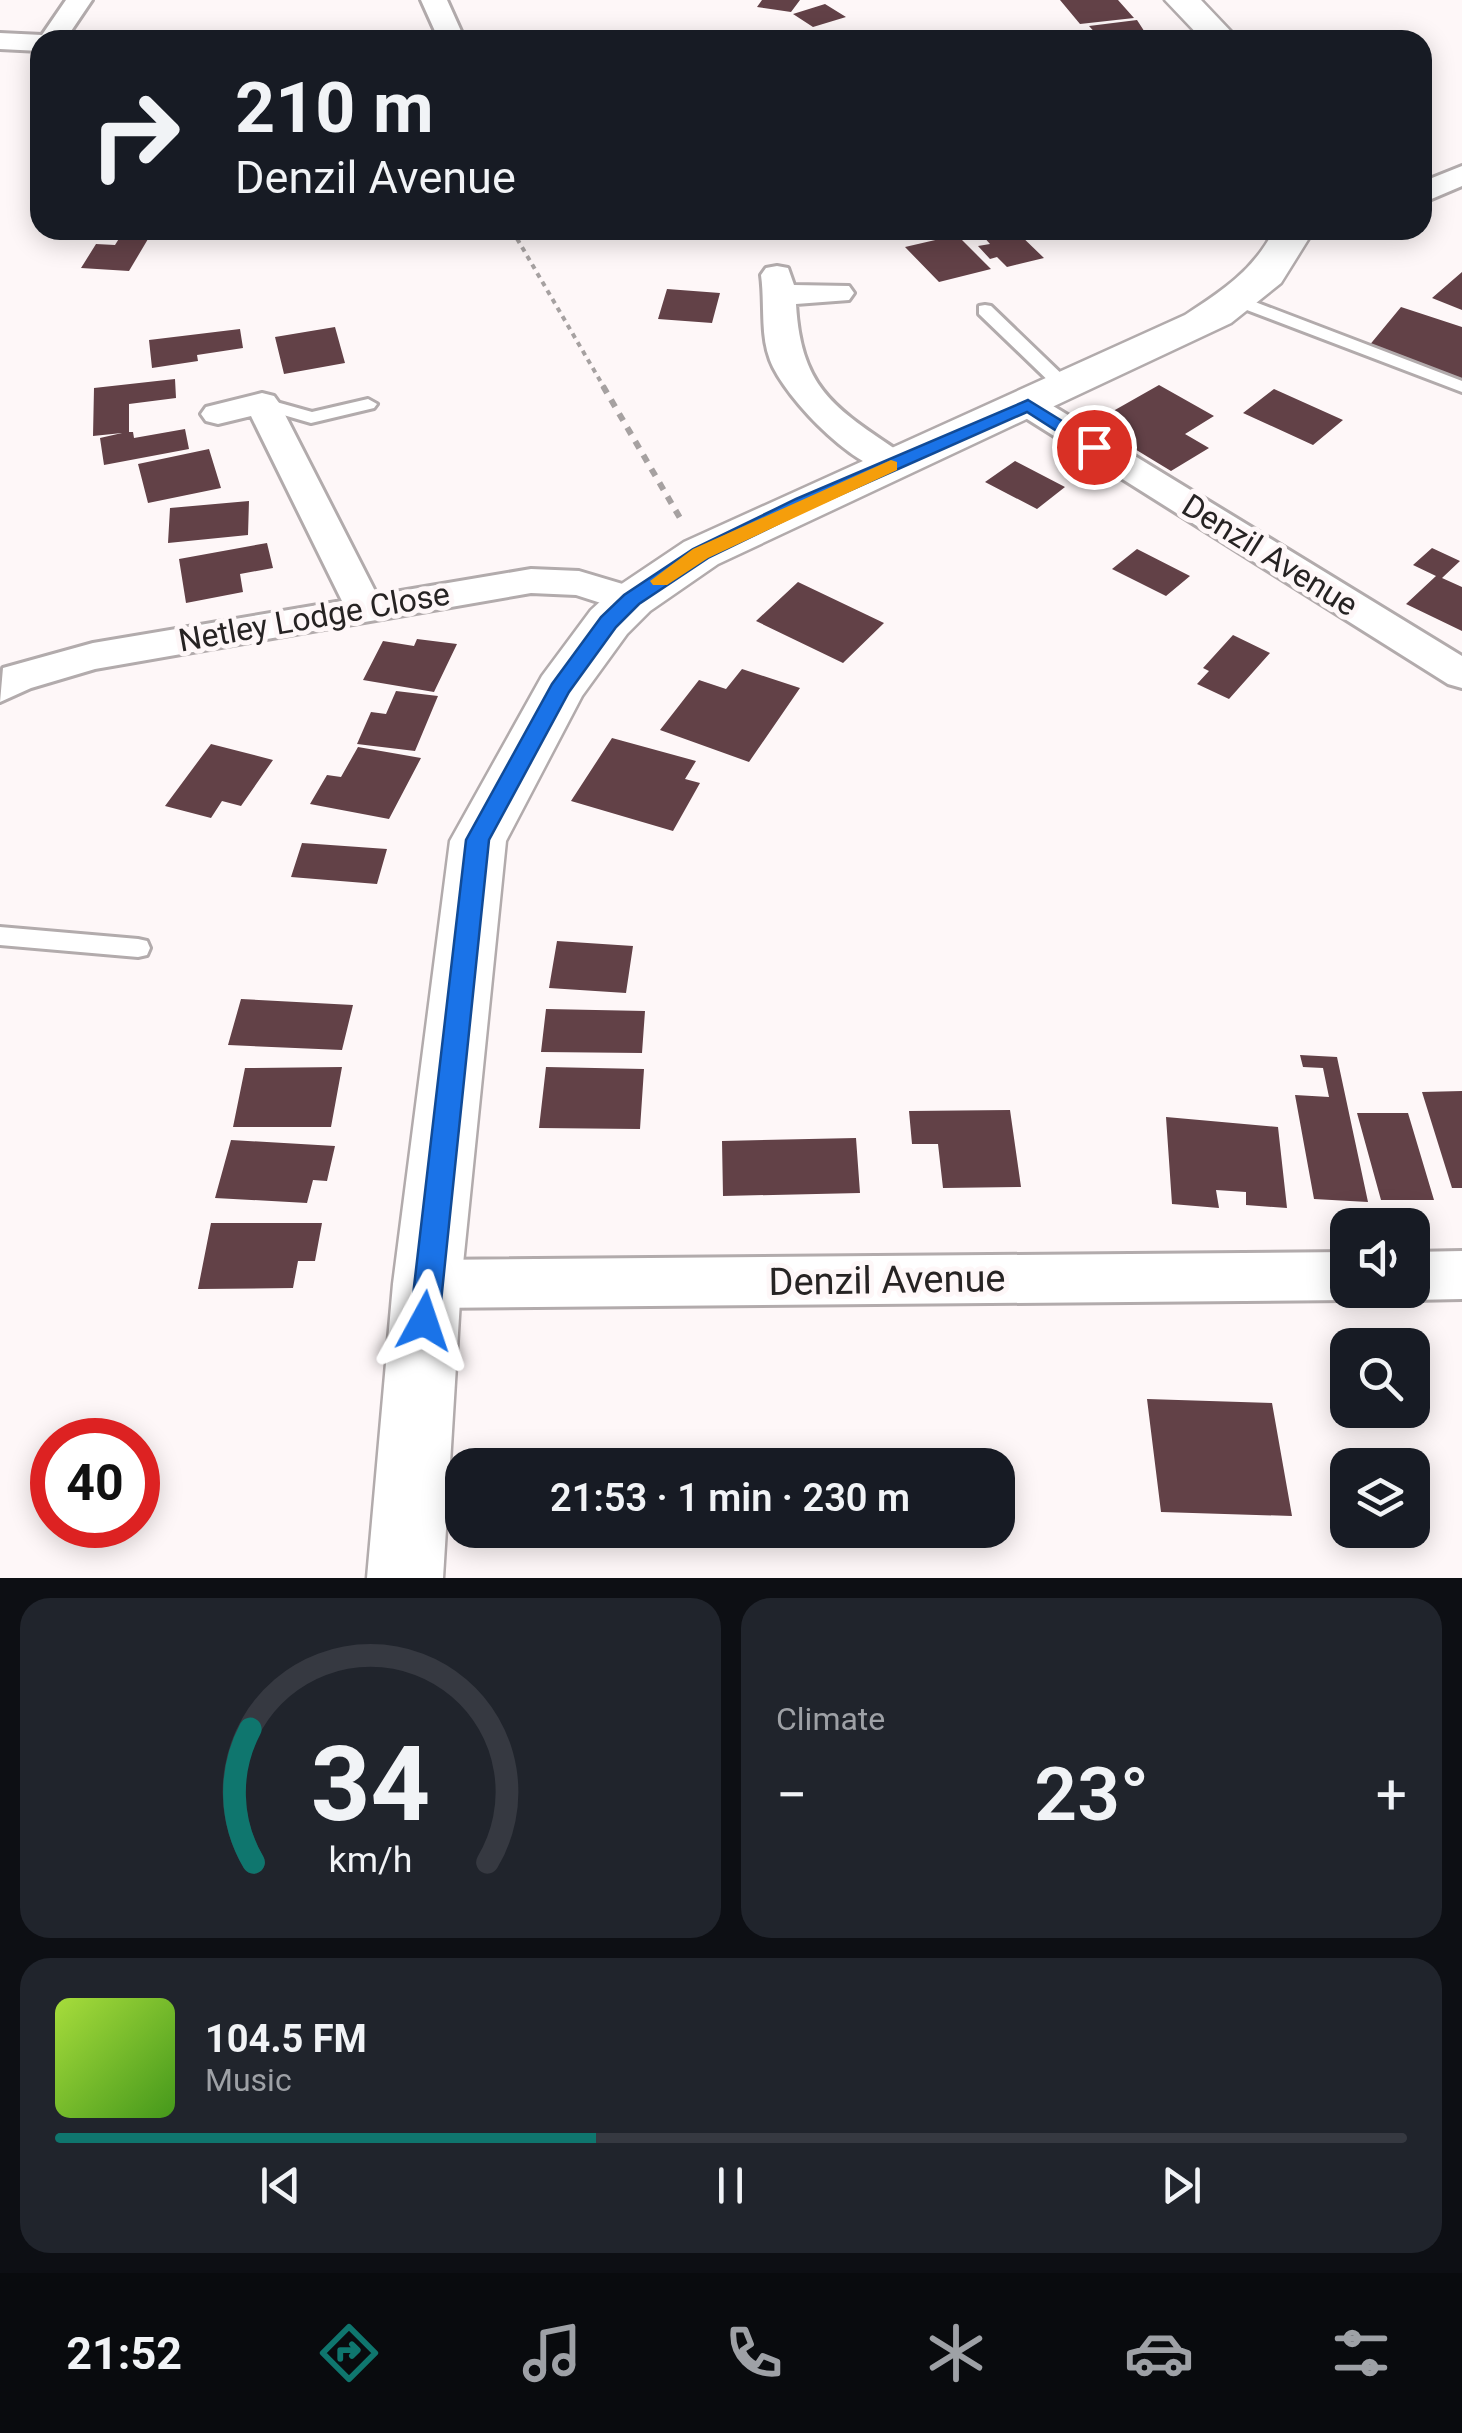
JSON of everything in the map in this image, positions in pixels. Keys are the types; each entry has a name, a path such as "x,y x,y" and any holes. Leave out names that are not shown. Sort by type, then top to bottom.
{"street":[{"path":"59,30 79,0"},
{"path":"434,0 448,30"},
{"path":"1182,0 1212,30"},
{"path":"0,42 30,43"},
{"path":"1432,190 1460,178"},
{"path":"405,1578 428,1284 478,840 560,689 608,622 632,600 700,553 1200,324 1255,288 1280,260 1289,240"},
{"path":"838,293 779,285 786,359 804,391 834,421 894,464"},
{"path":"218,414 257,391 366,609"},
{"name":"Denzil Avenue","path":"1046,396 1462,674"},
{"name":"Netley Lodge Close","path":"0,688 16,678 93,656 531,581 579,583 632,600"},
{"path":"1430,1276 1462,1275"},
{"name":"Denzil Avenue","path":"428,1284 1330,1276"}],"lane":[{"path":"1237,300 1462,387"},
{"path":"985,310 1046,396"},
{"path":"257,391 311,418 368,404"},
{"path":"0,936 138,948"}],"path":[{"path":"518,240 700,553"}],"building":[{"path":"762,0 800,0 791,12 757,7"},
{"path":"1060,0 1118,0 1134,18 1080,24"},
{"path":"825,4 846,17 813,27 793,14"},
{"path":"1137,20 1144,30 1093,30 1089,26"},
{"path":"118,240 147,240 129,271 81,268 96,244 115,245"},
{"path":"935,240 962,240 991,269 939,282 905,247"},
{"path":"986,240 1025,240 1044,258 1007,267 997,257 990,259 978,246 990,244"},
{"path":"1462,272 1462,310 1432,298"},
{"path":"667,289 720,293 712,323 658,319"},
{"path":"1401,307 1462,327 1462,379 1368,347"},
{"path":"335,327 345,363 284,374 275,337"},
{"path":"240,329 243,348 197,355 198,361 152,368 149,340"},
{"path":"175,379 176,398 129,404 129,432 133,432 134,438 185,429 189,449 104,465 100,438 122,433 93,436 94,388"},
{"path":"1159,385 1214,416 1185,434 1209,448 1171,471 1092,423"},
{"path":"1274,389 1343,420 1313,445 1243,413"},
{"path":"209,449 221,488 148,503 138,464"},
{"path":"1015,461 1065,487 1037,509 985,482"},
{"path":"249,501 248,535 168,543 170,508"},
{"path":"267,543 273,568 240,574 243,592 186,603 179,559"},
{"path":"1432,548 1460,561 1442,578 1462,587 1462,631 1406,604 1436,576 1413,565"},
{"path":"1137,549 1190,576 1166,596 1112,569"},
{"path":"798,582 884,623 843,663 756,621"},
{"path":"1233,635 1270,653 1229,699 1197,684 1209,671 1203,668"},
{"path":"417,639 457,644 434,692 363,680 383,641 414,646"},
{"path":"742,669 800,688 749,762 660,730 699,680 726,689"},
{"path":"396,691 438,696 415,751 357,744 371,712 386,714"},
{"path":"612,738 696,761 685,779 700,783 673,831 571,801"},
{"path":"211,744 273,760 241,806 222,801 211,818 165,806"},
{"path":"358,747 421,758 389,819 310,804 327,775 341,777"},
{"path":"302,843 387,849 377,884 291,877"},
{"path":"557,941 633,946 626,993 549,988"},
{"path":"241,999 353,1005 342,1050 228,1045"},
{"path":"546,1009 645,1011 642,1053 541,1052"},
{"path":"1300,1055 1337,1057 1368,1202 1314,1199 1295,1095 1329,1097 1323,1068 1303,1067"},
{"path":"342,1067 331,1127 233,1127 245,1068"},
{"path":"546,1067 644,1069 640,1129 539,1128"},
{"path":"1462,1091 1462,1188 1452,1188 1422,1092"},
{"path":"1010,1110 1021,1187 943,1188 938,1144 912,1144 909,1111"},
{"path":"1357,1113 1408,1113 1434,1200 1381,1200"},
{"path":"1166,1117 1278,1127 1287,1208 1246,1205 1246,1192 1216,1190 1219,1208 1172,1204"},
{"path":"856,1138 860,1193 723,1196 722,1141"},
{"path":"231,1140 335,1146 327,1181 313,1180 307,1203 215,1198"},
{"path":"211,1223 322,1223 315,1261 298,1261 293,1288 198,1289"},
{"path":"1147,1399 1272,1403 1292,1516 1161,1512"}],"slow traffic":[{"path":"660,581 700,553 891,466"}],"route":[{"path":"424,1321 478,840 560,689 608,622 632,600 700,553 1028,405 1094,447"}]}
